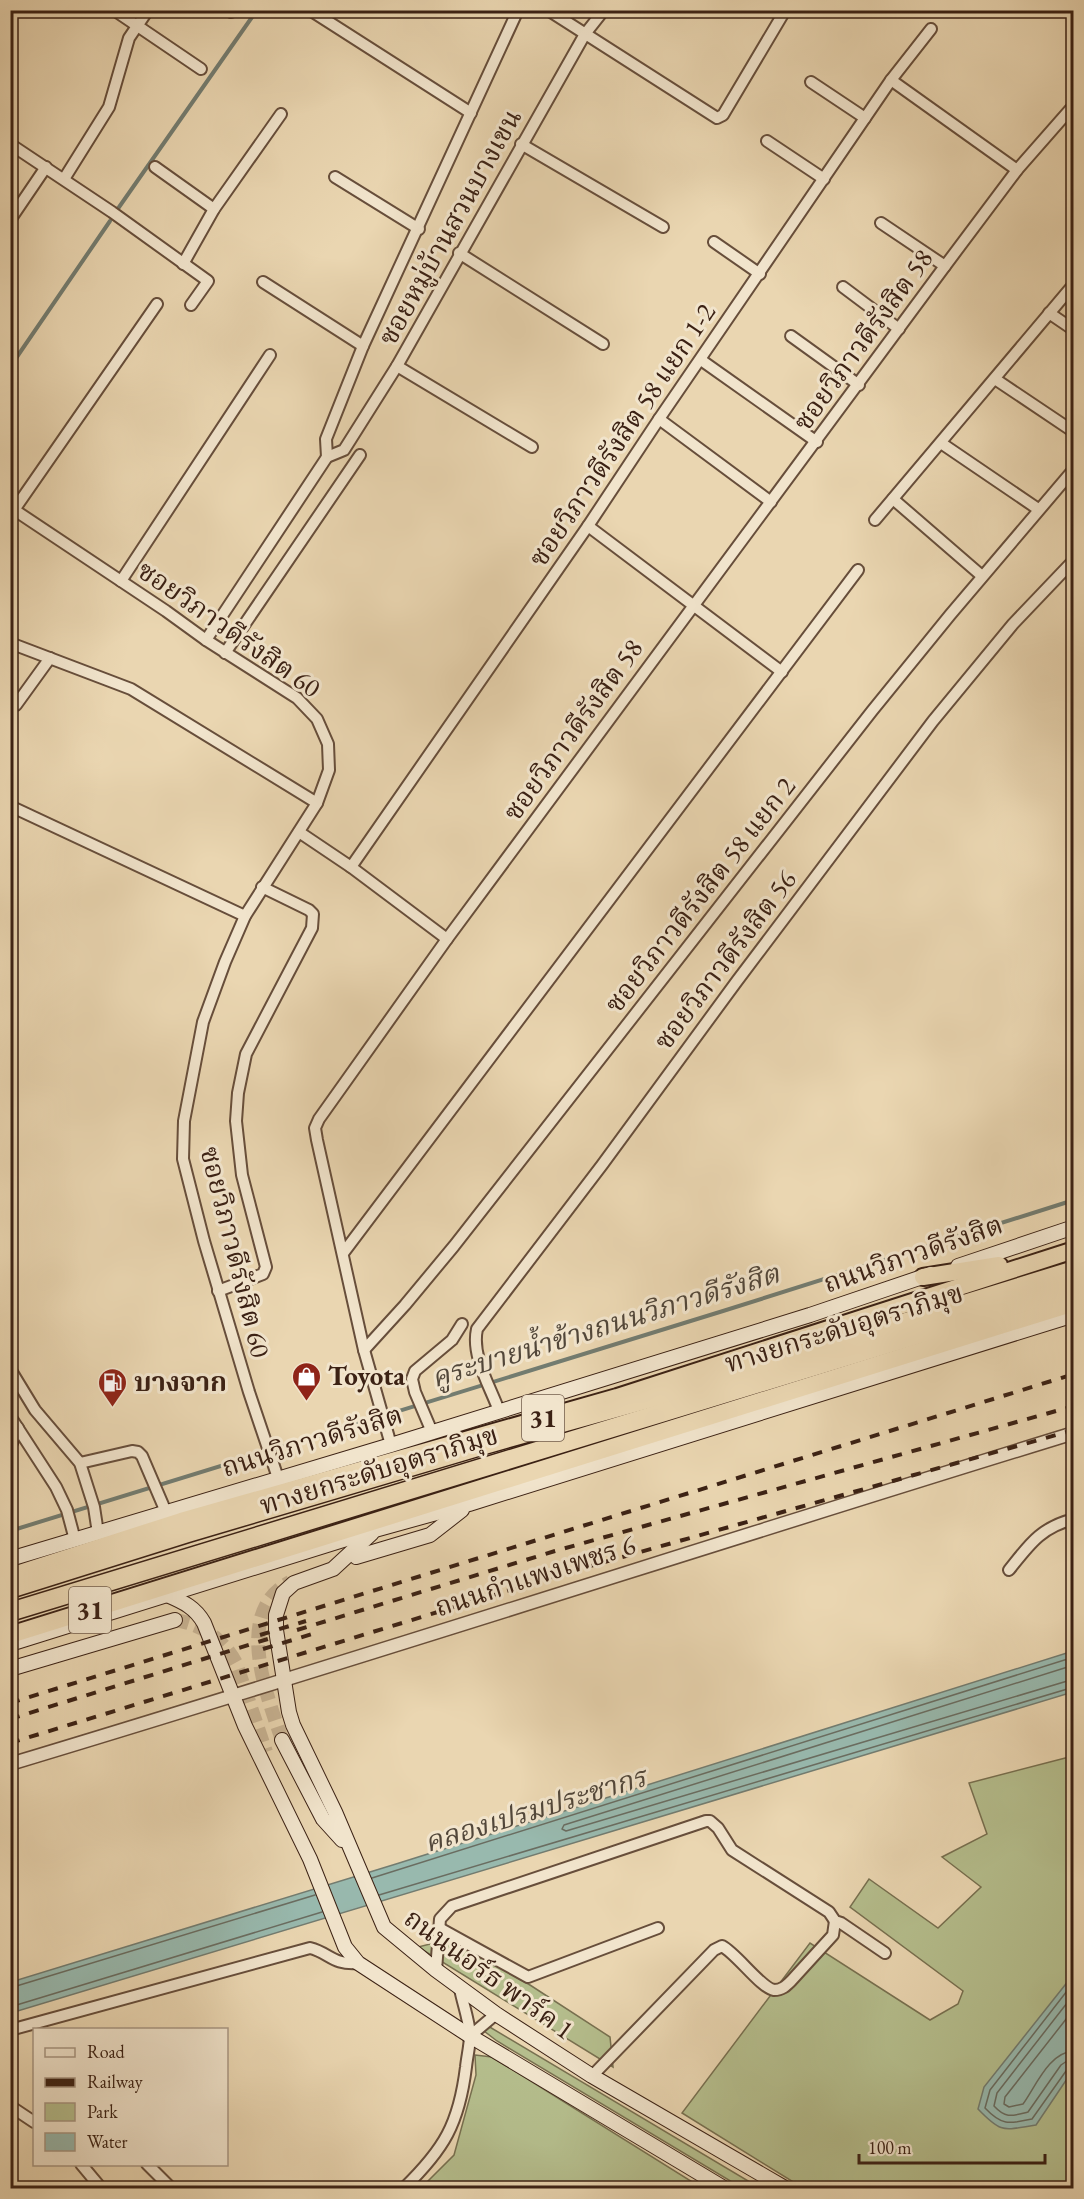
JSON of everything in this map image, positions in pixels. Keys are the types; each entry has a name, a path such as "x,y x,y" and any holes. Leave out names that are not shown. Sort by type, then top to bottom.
{"highway":[{"name":"ถนนวิภาวดีรังสิต","path":"10,1576 182,1521 617,1397 1074,1250"},
{"path":"923,1277 1050,1257"},
{"name":"ทางยกระดับอุตราภิมุข","path":"10,1589 188,1533 484,1445 741,1373 1074,1270"},
{"name":"ทางยกระดับอุตราภิมุข","path":"10,1612 1074,1287"},
{"path":"959,1350 1071,1308"},
{"name":"31","path":"10,1635 1071,1308"}],"main road":[{"name":"ถนนวิภาวดีรังสิต","path":"10,1559 810,1316 1074,1227"},
{"name":"31","path":"10,1644 375,1530 469,1504 959,1350"},
{"path":"356,1557 430,1535 469,1504"},
{"name":"ถนนนอร์ธ พาร์ค 1","path":"375,1530 333,1569 294,1583 283,1593 276,1615 276,1630 293,1725 384,1927 460,1989 496,2014 592,2076 785,2188"},
{"name":"ถนนนอร์ธ พาร์ค 1","path":"167,1594 191,1606 198,1613 255,1748 310,1859 345,1947 358,1963 470,2036 724,2188"},
{"path":"10,1669 175,1620"},
{"path":"282,1740 323,1820 348,1846"},
{"path":"266,1752 310,1859"}],"street":[{"path":"114,10 201,69"},
{"path":"64,179 109,107 124,50 136,26 148,10"},
{"path":"310,10 471,113"},
{"name":"ซอยหมู่บ้านสวนบางเขน","path":"327,457 326,439 363,346 419,229 518,10"},
{"path":"548,10 717,118 723,115 783,14"},
{"name":"ซอยหมู่บ้านสวนบางเขน","path":"206,640 327,457 344,450 397,366 585,34 604,10"},
{"name":"ซอยวิภาวดีรังสิต 58 แยก 1-2","path":"351,867 588,526 891,80 931,29"},
{"path":"891,80 1017,170"},
{"path":"811,82 866,118"},
{"name":"ซอยวิภาวดีรังสิต 58","path":"391,1445 364,1350 315,1128 326,1107 447,939 693,605 817,442 1017,170 1074,105"},
{"path":"183,264 214,209 281,114"},
{"path":"767,141 824,178"},
{"path":"10,144 64,179 208,281 191,305"},
{"path":"521,144 663,227"},
{"path":"10,220 46,167"},
{"path":"155,167 214,209"},
{"path":"335,177 419,229"},
{"path":"881,223 945,266"},
{"path":"714,242 760,274"},
{"path":"459,253 603,344"},
{"path":"263,282 363,346"},
{"path":"875,520 1074,284"},
{"path":"843,287 899,329"},
{"path":"12,509 157,304"},
{"path":"1049,313 1074,330"},
{"path":"791,336 859,385"},
{"path":"121,581 270,355"},
{"path":"701,360 817,442"},
{"path":"397,366 532,447"},
{"path":"995,379 1074,432"},
{"path":"659,419 771,502"},
{"path":"941,443 1038,509"},
{"path":"225,653 360,455"},
{"name":"ซอยวิภาวดีรังสิต 58 แยก 2","path":"364,1350 454,1246 873,711 982,576 1074,468"},
{"path":"893,499 982,576"},
{"name":"ซอยวิภาวดีรังสิต 60","path":"12,509 225,653 297,698 317,719 328,744 329,770 316,803 245,916 203,1022 184,1120 183,1159 218,1291 278,1478"},
{"path":"588,526 782,672"},
{"name":"ซอยวิภาวดีรังสิต 56","path":"499,1411 477,1354 474,1340 477,1329 933,721 1013,624 1074,560"},
{"path":"344,1252 858,570"},
{"path":"10,643 131,688 316,803"},
{"path":"16,705 50,658"},
{"path":"10,806 245,916"},
{"path":"299,832 351,867 447,939"},
{"path":"218,1291 254,1279 263,1274 266,1267 242,1175 236,1121 238,1093 246,1054 312,928 314,919 309,910 262,887"},
{"path":"432,1432 412,1379 415,1371 452,1340 462,1324"},
{"path":"10,1370 35,1410 80,1463 96,1516 98,1533"},
{"path":"10,1416 56,1486 75,1540"},
{"path":"10,1448 18,1428"},
{"name":"ถนนกำแพงเพชร 6","path":"10,1764 285,1681 734,1537 1074,1433"},
{"path":"80,1463 132,1451 138,1452 142,1456 166,1512"},
{"path":"1010,1570 1036,1536 1058,1523 1074,1519"},
{"path":"436,1970 440,1919 452,1906 710,1821 718,1827 732,1850 829,1912 835,1921 885,1953"},
{"path":"592,2076 714,1950 722,1946 730,1950 766,1986 777,1990 784,1988 833,1935 835,1921"},
{"path":"439,1928 528,1977 658,1928"},
{"path":"10,2031 310,1948 338,1962 358,1963"},
{"path":"404,2188 426,2167 441,2148 462,2098 470,2036 460,1989"},
{"path":"470,2036 496,2014"},
{"path":"10,2106 33,2121"},
{"path":"83,2166 101,2188"},
{"path":"149,2166 171,2188"}],"green space":[{"path":"1073,1756 1073,2188 803,2188 682,2113 810,1943 930,2020 958,2004 963,1991 850,1907 869,1879 938,1928 981,1887 942,1857 987,1834 969,1783"},
{"path":"450,1939 530,1985 610,2037 613,2067 418,1947"},
{"path":"488,2026 760,2188 742,2188 497,2041 484,2031"},
{"path":"475,2055 492,2057 702,2188 421,2188 454,2155 476,2075"}],"water":[{"path":"1073,1651 1073,1692 11,2013 11,1982 396,1864"},
{"path":"1073,1975 1073,2070 1036,2125 1009,2129 998,2126 978,2109 984,2087"}],"waterway":[{"path":"117,210 257,10"},
{"path":"10,367 110,221"},
{"name":"คูระบายน้ำข้างถนนวิภาวดีรังสิต","path":"10,1531 1074,1200"}],"tunnel":[{"path":"282,1740 263,1678 258,1633 263,1613 273,1596 290,1582"},
{"path":"175,1620 203,1629 231,1654 266,1752"}],"railway":[{"path":"10,1703 1074,1374"},
{"path":"297,1630 555,1551 1074,1406"},
{"path":"10,1743 562,1574 1074,1430"},
{"path":"260,1635 306,1621"},
{"path":"263,1649 312,1634"},
{"path":"10,1719 271,1638"}],"place":[{"name":"Toyota","path":"307,1402"},
{"name":"บางจาก","path":"113,1408"}],"water label":[{"name":"คลองเปรมประชากร","path":"535,1809"}]}
